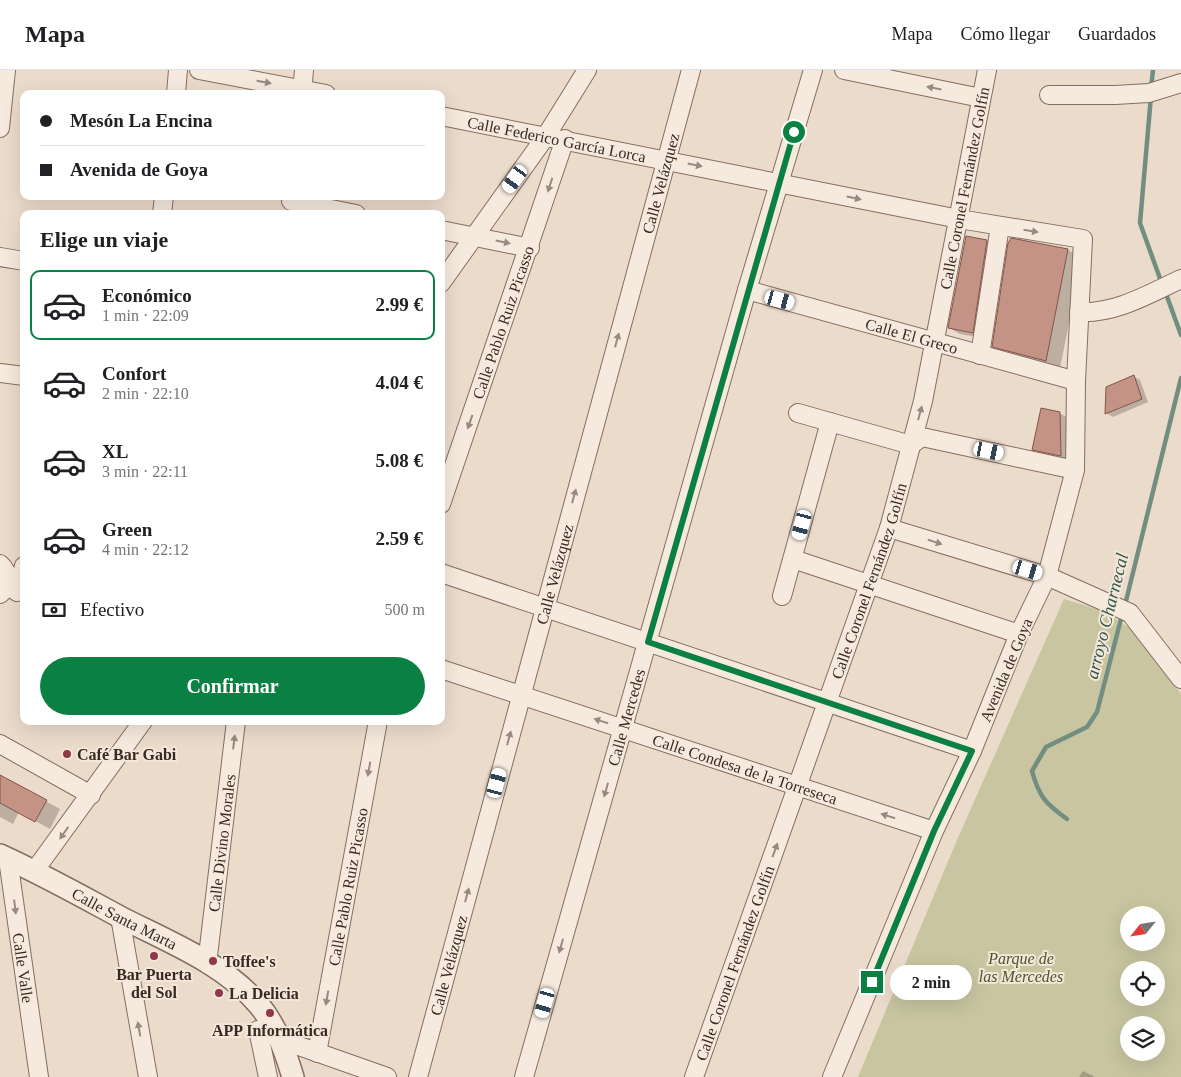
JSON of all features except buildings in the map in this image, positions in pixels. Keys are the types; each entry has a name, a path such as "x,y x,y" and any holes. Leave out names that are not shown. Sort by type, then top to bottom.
{"street":[{"path":"0,128 6,70"},
{"path":"176,90 178,70"},
{"path":"199,70 297,90"},
{"path":"302,90 304,70"},
{"path":"445,277 546,136 587,70"},
{"name":"Calle Velázquez","path":"418,1077 544,608 692,70"},
{"name":"Calle Mercedes","path":"524,1077 747,290 813,70"},
{"path":"844,70 981,98"},
{"name":"Calle Coronel Fernández Golfín","path":"694,1077 889,528 923,402 987,70"},
{"path":"1049,95 1149,93 1181,83"},
{"name":"Calle Federico García Lorca","path":"445,117 780,182 959,220 1083,239"},
{"name":"Calle Pablo Ruiz Picasso","path":"445,481 449,458 530,248 565,139"},
{"path":"291,204 330,210"},
{"path":"980,355 1000,226"},
{"path":"445,231 530,248"},
{"name":"Avenida de Goya","path":"832,1077 934,831 972,751 1019,634 1047,576 1075,470 1076,381 1083,239"},
{"path":"0,256 20,261"},
{"path":"1079,312 1096,313 1126,304 1181,279"},
{"name":"Calle El Greco","path":"747,290 1076,381"},
{"path":"0,373 20,376"},
{"path":"798,413 911,444 922,437 1075,470"},
{"path":"782,596 830,422"},
{"path":"889,528 1047,576 1130,613 1181,679"},
{"path":"793,559 1019,634"},
{"path":"9,584 20,570"},
{"path":"445,574 972,751"},
{"name":"Calle Condesa de la Torreseca","path":"445,670 934,831"},
{"path":"35,870 140,725"},
{"name":"Calle Divino Morales","path":"207,964 236,725"},
{"name":"Calle Pablo Ruiz Picasso","path":"317,1053 377,725"},
{"path":"0,744 91,795"},
{"name":"Calle Santa Marta","path":"4,857 35,870 207,964 245,990 260,1006 282,1040 293,1077"},
{"name":"Calle Valle","path":"4,857 39,1077"},
{"path":"120,917 148,1077"},
{"path":"258,1030 268,1077"},
{"path":"282,1040 387,1077"}],"green space":[{"name":"Parque de las Mercedes","path":"1064,599 1103,611 1136,632 1181,694 1181,1077 858,1077 957,840"}],"waterway":[{"name":"arroyo Charnecal","path":"1151,89 1153,70"},
{"name":"arroyo Charnecal","path":"1151,96 1140,223 1162,284"},
{"name":"arroyo Charnecal","path":"1165,291 1181,335"},
{"name":"arroyo Charnecal","path":"1125,605 1181,378"},
{"name":"arroyo Charnecal","path":"1067,819 1044,799 1037,787 1032,771 1046,747 1087,727 1097,712 1122,615"}],"place":[{"name":"Café Bar Gabi","path":"67,754"},
{"name":"Bar Puerta del Sol","path":"154,956"},
{"name":"Toffee's","path":"213,961"},
{"name":"La Delicia","path":"219,993"},
{"name":"APP Informática","path":"270,1013"}],"route":[{"path":"794,132 747,290 648,642 972,751 934,831 872,982"}]}
